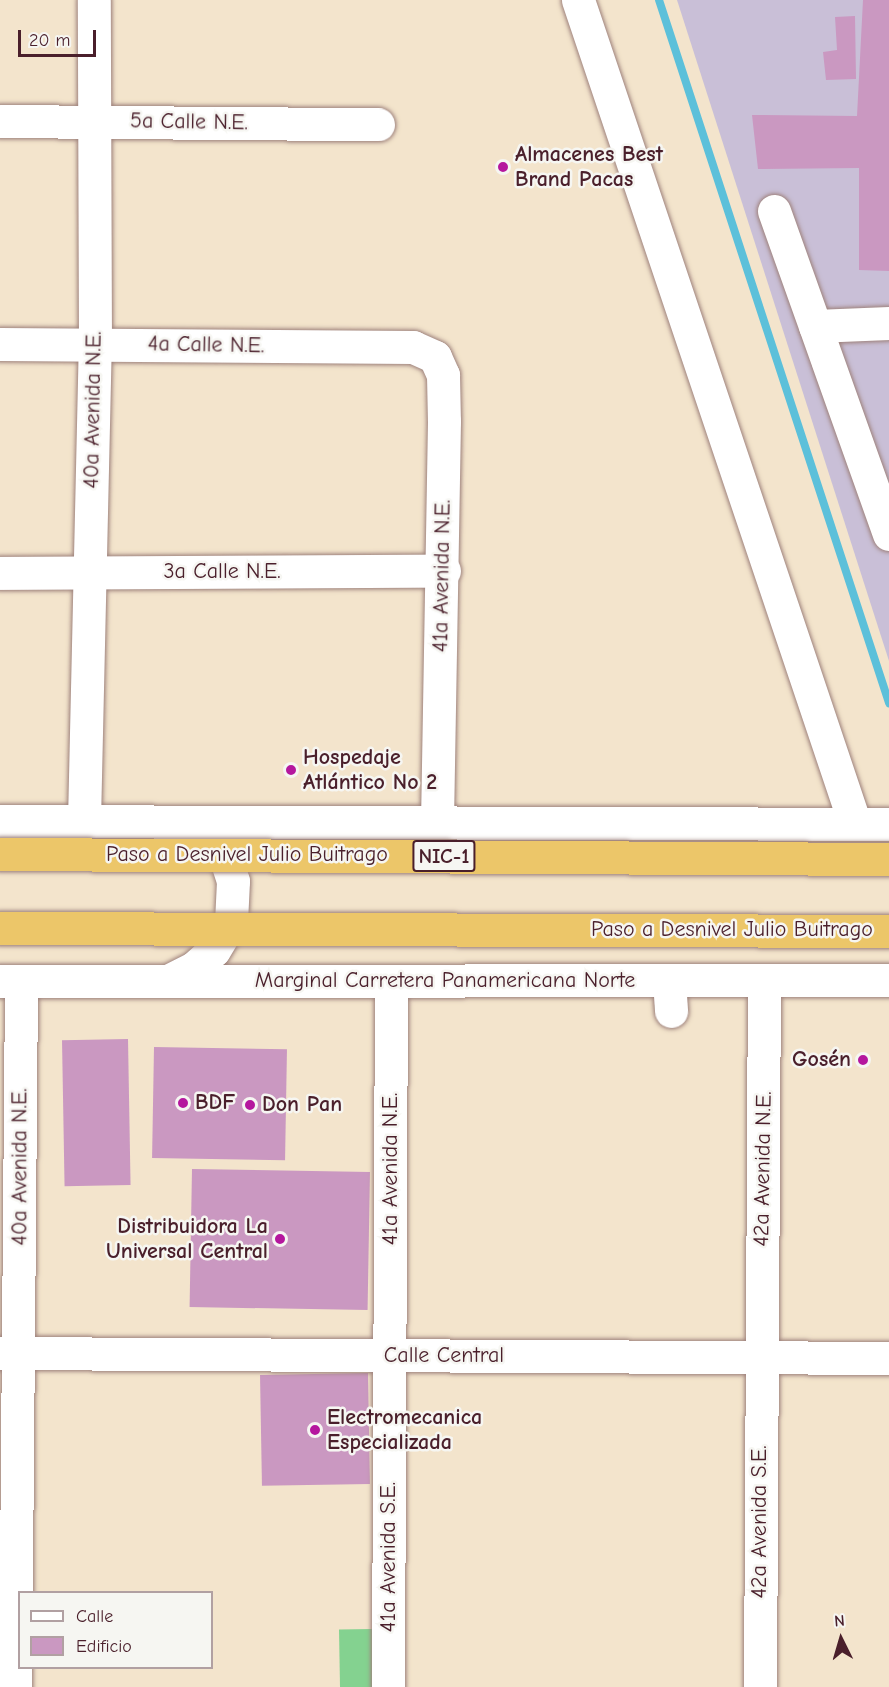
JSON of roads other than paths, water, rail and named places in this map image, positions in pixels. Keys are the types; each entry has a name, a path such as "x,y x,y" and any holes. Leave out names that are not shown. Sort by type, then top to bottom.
{"highway":[{"name":"Paso a Desnivel Julio Buitrago","path":"0,854 889,859"},
{"name":"Paso a Desnivel Julio Buitrago","path":"0,928 889,931"}],"street":[{"name":"40a Avenida N.E.","path":"84,821 95,344 94,0"},
{"path":"578,0 855,824"},
{"name":"5a Calle N.E.","path":"0,121 378,123"},
{"path":"774,211 889,534"},
{"path":"815,326 889,322"},
{"name":"4a Calle N.E.","path":"0,344 413,347"},
{"name":"41a Avenida N.E.","path":"413,347 435,357 443,375 444,571 437,822"},
{"name":"3a Calle N.E.","path":"0,573 444,571"},
{"path":"0,821 889,824"},
{"path":"168,981 214,950 231,922 235,901 224,853 209,836 186,821"},
{"name":"Marginal Carretera Panamericana Norte","path":"11,981 391,982 670,996 764,981 889,980"},
{"name":"40a Avenida N.E.","path":"11,981 9,1353 15,1687"},
{"name":"42a Avenida N.E.","path":"761,1358 764,981"},
{"name":"41a Avenida N.E.","path":"390,1356 391,982"},
{"name":"Calle Central","path":"9,1353 889,1358"},
{"name":"41a Avenida S.E.","path":"388,1687 390,1356"},
{"name":"42a Avenida S.E.","path":"760,1687 761,1358"}],"waterway":[{"path":"659,0 889,703"}],"place":[{"name":"Almacenes Best Brand Pacas","path":"503,167"},
{"name":"Hospedaje Atlántico No 2","path":"291,770"},
{"name":"Gosén","path":"863,1060"},
{"name":"BDF","path":"183,1103"},
{"name":"Don Pan","path":"250,1105"},
{"name":"Distribuidora La Universal Central","path":"280,1239"},
{"name":"Electromecanica Especializada","path":"315,1430"}]}
